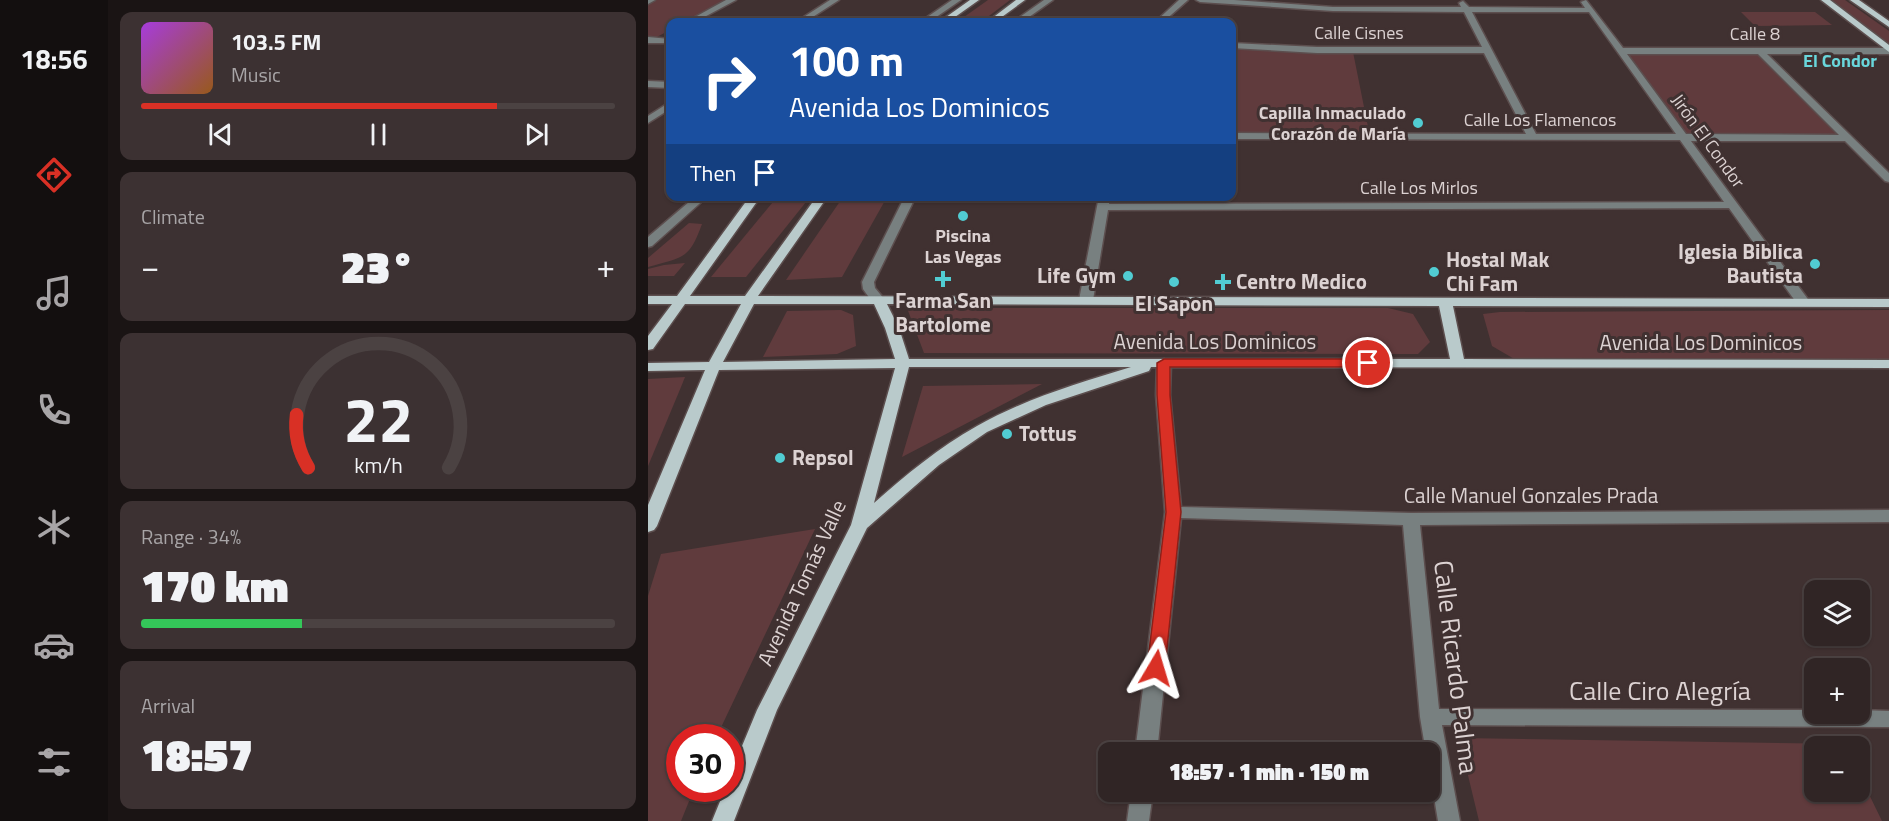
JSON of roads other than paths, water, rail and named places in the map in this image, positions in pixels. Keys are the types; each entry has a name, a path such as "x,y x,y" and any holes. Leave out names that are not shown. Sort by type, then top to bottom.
{"main road":[{"path":"949,18 975,0"},
{"path":"996,18 1021,0"},
{"path":"1825,0 1889,50"},
{"path":"1854,0 1889,25"},
{"path":"648,346 752,201"},
{"path":"648,526 714,366 750,299 820,201"},
{"name":"Avenida Los Dominicos","path":"648,300 1889,303"},
{"path":"878,300 892,328 903,363"},
{"path":"1445,302 1458,363"},
{"name":"Avenida Los Dominicos","path":"648,367 903,363 1889,364"},
{"name":"Avenida Tomás Valle","path":"723,821 766,710 860,525 903,363"},
{"path":"860,525 923,470 982,429 1052,396 1162,363"}],"street":[{"path":"698,18 732,0"},
{"path":"806,18 835,0"},
{"path":"930,18 957,0"},
{"path":"1023,18 1049,0"},
{"path":"1164,18 1184,0"},
{"path":"1200,0 1323,8 1464,4 1590,10"},
{"name":"Jirón El Condor","path":"1584,0 1803,302"},
{"path":"1464,4 1532,136"},
{"path":"652,41 666,35"},
{"name":"Calle Cisnes","path":"1236,46 1317,50 1486,50"},
{"name":"Calle 8","path":"1621,51 1889,50"},
{"path":"1760,51 1889,179"},
{"path":"648,84 666,85"},
{"path":"648,120 666,108"},
{"name":"Calle Los Flamencos","path":"1236,136 1849,138"},
{"path":"648,243 697,201"},
{"path":"878,300 869,289 868,282 909,201"},
{"path":"1086,300 1104,202"},
{"name":"Calle Los Mirlos","path":"1104,202 1734,205"},
{"path":"1147,742 1173,512 1162,363"},
{"name":"Calle Manuel Gonzales Prada","path":"1173,512 1411,519 1889,516"},
{"name":"Calle Ricardo Palma","path":"1411,519 1430,717 1449,821"},
{"name":"Calle Ciro Alegría","path":"1430,717 1889,719"},
{"path":"1138,821 1141,802"}],"place":[{"name":"Capilla Inmaculado Corazón de María","path":"1418,123"},
{"name":"Piscina Las Vegas","path":"963,216"},
{"name":"Iglesia Biblica Bautista","path":"1815,264"},
{"name":"Hostal Mak Chi Fam","path":"1434,272"},
{"name":"Life Gym","path":"1128,276"},
{"name":"Farma San Bartolome","path":"943,279"},
{"name":"El Sapon","path":"1174,282"},
{"name":"Centro Medico","path":"1223,282"},
{"name":"Tottus","path":"1007,434"},
{"name":"Repsol","path":"780,458"}],"district":[{"name":"El Condor","path":"1840,61"}]}
